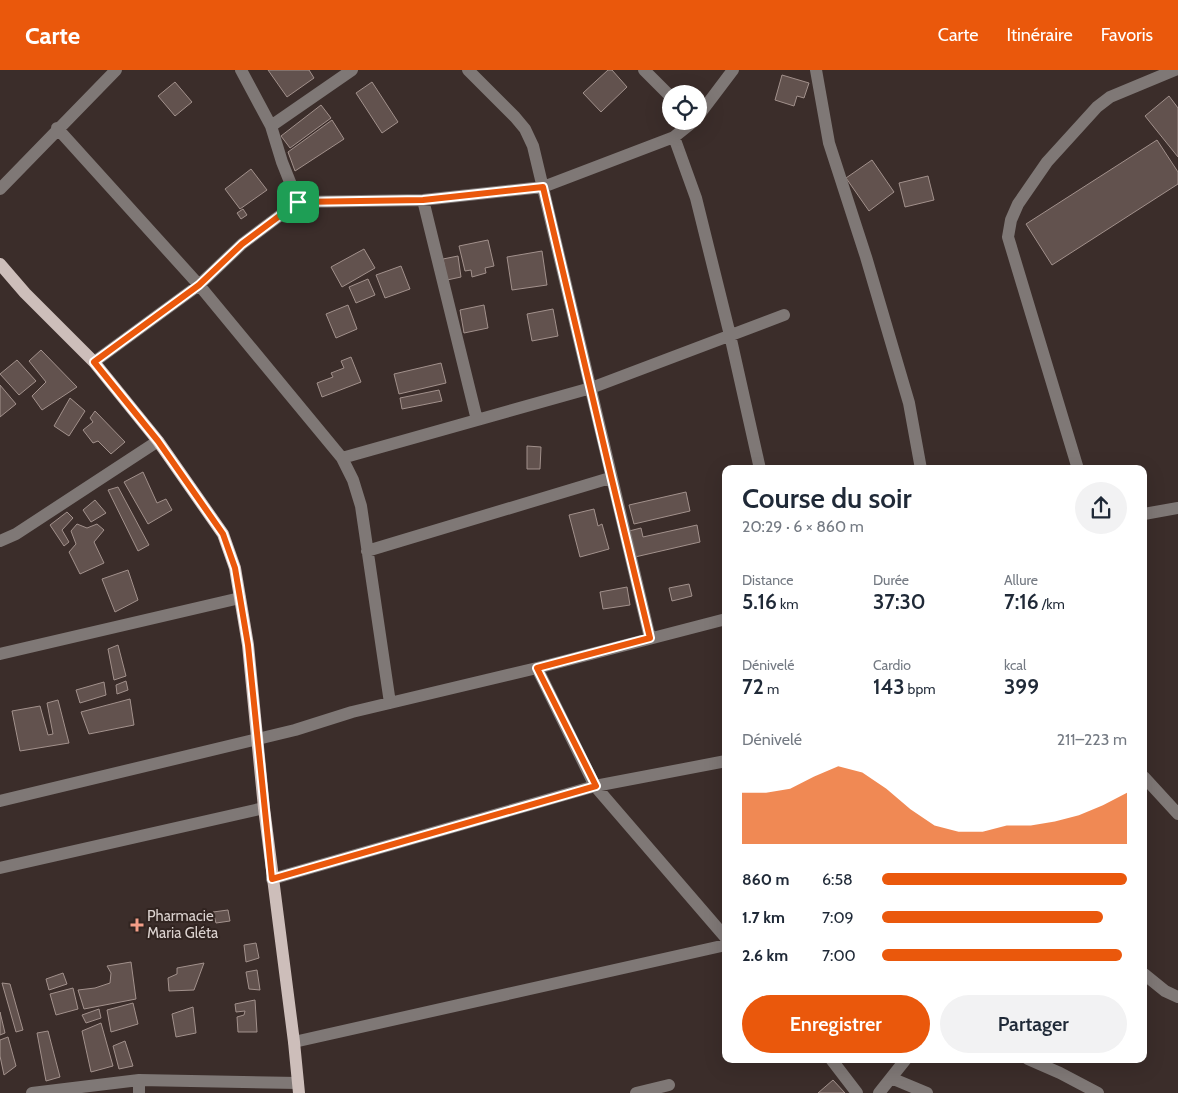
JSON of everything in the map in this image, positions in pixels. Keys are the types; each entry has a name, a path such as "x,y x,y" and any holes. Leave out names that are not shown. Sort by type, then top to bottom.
{"main road":[{"path":"0,264 25,293 94,362 158,441 223,534 235,568 248,645 256,740 272,879 299,1088"}],"street":[{"path":"0,189 116,70"},
{"path":"241,70 271,126 282,162 298,202"},
{"path":"271,126 352,70"},
{"path":"468,70 515,117 525,129 532,146 591,388 610,478 650,638"},
{"path":"644,70 662,88"},
{"path":"707,104 733,70"},
{"path":"816,70 829,143 866,257 909,403 920,465"},
{"path":"1077,465 1008,237 1011,220 1018,204 1046,162 1097,107 1110,97 1175,70"},
{"path":"58,128 199,285 342,458 353,480 361,506 390,703"},
{"path":"94,362 199,285 242,244 298,202 423,200 543,187 674,137 683,130"},
{"path":"674,137 696,198 730,335 759,465"},
{"path":"423,200 476,420"},
{"path":"342,458 591,388 784,315"},
{"path":"0,541 16,534 158,441"},
{"path":"368,551 610,478"},
{"path":"1147,513 1178,508"},
{"path":"0,654 240,598"},
{"path":"0,801 256,740 318,724 352,712 537,668 722,620"},
{"path":"537,668 596,786 722,933"},
{"path":"272,879 596,786 722,762"},
{"path":"1147,780 1178,814"},
{"path":"0,868 264,808"},
{"path":"294,1042 722,946"},
{"path":"1147,976 1178,997"},
{"path":"834,1063 857,1093"},
{"path":"879,1093 903,1063"},
{"path":"1037,1063 1098,1093"},
{"path":"891,1078 927,1093"},
{"path":"139,1080 139,1093"},
{"path":"32,1093 139,1080 299,1088"},
{"path":"636,1093 669,1085"}],"building":[{"path":"268,70 309,70 314,78 287,97"},
{"path":"608,70 612,70 627,87 601,112 583,93"},
{"path":"782,75 809,83 804,98 797,96 794,106 775,100"},
{"path":"175,82 192,102 175,116 158,96"},
{"path":"372,82 398,122 382,133 356,93"},
{"path":"1169,96 1178,108 1178,157 1145,116"},
{"path":"321,105 331,118 290,148 281,136"},
{"path":"332,120 344,139 295,171 288,152"},
{"path":"1157,140 1178,172 1178,184 1052,265 1026,224"},
{"path":"872,160 894,192 869,211 846,178"},
{"path":"251,169 267,190 240,209 225,189"},
{"path":"928,176 934,200 905,207 899,183"},
{"path":"243,209 247,215 241,219 237,213"},
{"path":"488,240 494,266 485,268 486,273 472,277 471,270 465,271 459,246"},
{"path":"364,249 375,268 342,287 331,267"},
{"path":"542,251 547,285 512,290 507,257"},
{"path":"458,256 461,277 447,280 443,259"},
{"path":"401,266 410,289 385,298 376,275"},
{"path":"368,279 375,295 356,303 349,287"},
{"path":"348,305 357,329 336,338 326,314"},
{"path":"484,305 488,328 464,333 460,310"},
{"path":"553,309 558,336 532,341 527,314"},
{"path":"41,350 77,387 42,410 32,396 46,382 29,361"},
{"path":"351,357 361,382 322,397 317,383 333,377 331,373 344,368 341,361"},
{"path":"17,360 36,381 19,395 0,374"},
{"path":"441,363 446,383 399,394 394,374"},
{"path":"0,385 16,404 0,417"},
{"path":"439,390 442,401 402,409 400,398"},
{"path":"70,398 85,411 69,436 54,426"},
{"path":"95,411 125,442 111,454 98,441 93,443 83,430 93,422 90,418"},
{"path":"527,446 541,447 540,469 527,469"},
{"path":"143,472 157,503 166,499 172,510 148,524 124,482"},
{"path":"118,487 149,545 138,551 108,490"},
{"path":"686,492 690,511 634,524 629,505"},
{"path":"95,500 106,513 91,522 83,510"},
{"path":"594,509 598,526 602,524 609,549 580,557 569,515"},
{"path":"67,512 73,518 62,530 69,542 64,546 50,525"},
{"path":"77,524 87,528 97,524 104,530 94,542 104,563 80,574 69,552 76,544 71,531"},
{"path":"697,525 700,542 635,557 629,531 641,528 643,537"},
{"path":"128,570 138,600 115,612 102,579"},
{"path":"689,584 692,596 672,601 669,588"},
{"path":"627,587 630,605 603,609 600,592"},
{"path":"118,645 126,676 114,680 108,649"},
{"path":"126,681 128,690 117,694 116,685"},
{"path":"104,682 106,695 80,703 76,690"},
{"path":"130,699 134,725 89,734 81,712"},
{"path":"58,700 69,743 20,751 12,711 40,706 48,735 53,734 47,703"},
{"path":"228,910 230,921 216,923 213,912"},
{"path":"256,943 259,958 246,962 244,945"},
{"path":"131,962 136,999 84,1009 78,990 95,988 110,983 111,973 107,966"},
{"path":"204,963 194,990 169,991 168,978 177,974 177,968"},
{"path":"257,970 260,990 249,989 246,972"},
{"path":"63,973 67,984 49,990 46,979"},
{"path":"2,983 10,984 23,1030 16,1032"},
{"path":"73,988 78,1009 56,1015 50,994"},
{"path":"255,1000 257,1032 238,1032 237,1017 244,1015 245,1011 236,1012 235,1004"},
{"path":"133,1003 138,1024 111,1032 107,1010"},
{"path":"193,1007 196,1033 176,1037 172,1014"},
{"path":"99,1009 101,1018 86,1023 82,1015"},
{"path":"0,1012 5,1033 0,1035"},
{"path":"101,1023 113,1066 91,1072 82,1031"},
{"path":"48,1031 60,1077 46,1081 37,1033"},
{"path":"8,1037 16,1066 4,1075 0,1056 0,1040"},
{"path":"125,1041 133,1066 119,1069 113,1046"},
{"path":"833,1080 845,1093 818,1093"}],"place":[{"name":"Pharmacie Maria Gléta","path":"137,925"}],"route":[{"path":"543,187 591,388 610,478 650,638 537,668 596,786 272,879 256,740 248,645 235,568 223,534 158,441 94,362 199,285 242,244 298,202 423,200 543,187"}]}
